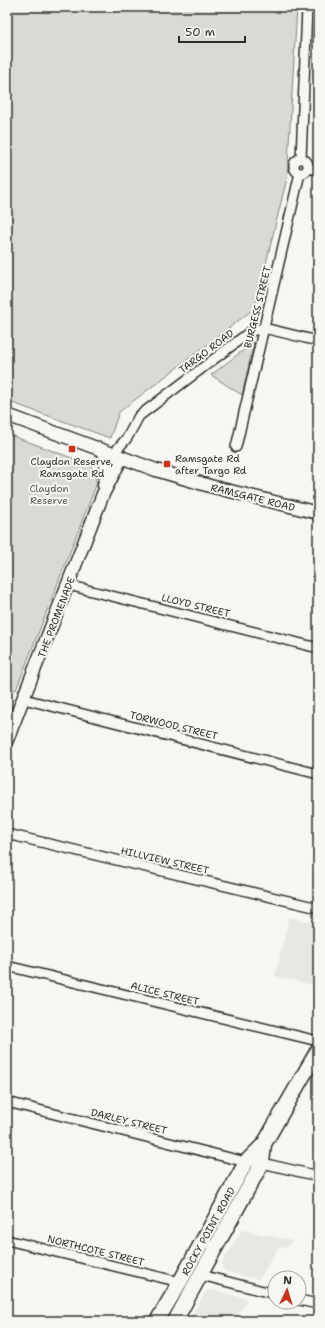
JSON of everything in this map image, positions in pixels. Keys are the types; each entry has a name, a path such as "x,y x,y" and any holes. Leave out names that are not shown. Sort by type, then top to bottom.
{"main road":[{"name":"ROCKY POINT ROAD","path":"157,1321 246,1162 264,1144 318,1050"},
{"name":"ROCKY POINT ROAD","path":"175,1321 262,1163 264,1144"}],"street":[{"path":"308,7 301,159 306,162 304,170 318,170"},
{"name":"BURGESS STREET","path":"236,447 304,170"},
{"path":"264,328 318,341"},
{"name":"TARGO ROAD","path":"117,455 139,416 251,331 264,328"},
{"name":"RAMSGATE ROAD","path":"7,415 189,480 318,513"},
{"path":"117,455 126,448 127,438"},
{"name":"THE PROMENADE","path":"103,494 107,472 117,455"},
{"name":"THE PROMENADE","path":"7,740 117,455"},
{"name":"LLOYD STREET","path":"68,585 318,648"},
{"name":"TORWOOD STREET","path":"24,699 318,774"},
{"name":"HILLVIEW STREET","path":"7,834 318,908"},
{"name":"ALICE STREET","path":"7,966 318,1041"},
{"name":"DARLEY STREET","path":"7,1102 246,1162"},
{"path":"262,1163 318,1176"},
{"name":"NORTHCOTE STREET","path":"7,1240 180,1282"},
{"path":"201,1275 267,1292"},
{"path":"307,1302 318,1304"}],"shaded area":[{"path":"289,917 318,924 318,986 275,976"},
{"path":"242,1230 292,1240 287,1248 279,1247 259,1279 226,1272 222,1268 222,1263"},
{"path":"212,1290 245,1298 247,1300 234,1321 188,1321 206,1291"}],"green space":[{"path":"7,7 297,7 287,178 255,308 119,412 110,438 7,401"},
{"path":"254,342 242,395 211,375"},
{"name":"Claydon Reserve","path":"7,434 91,465 97,483 16,690 7,688"}],"place":[{"name":"Claydon Reserve, Ramsgate Rd","path":"72,449"},
{"name":"Ramsgate Rd after Targo Rd","path":"167,464"}]}
